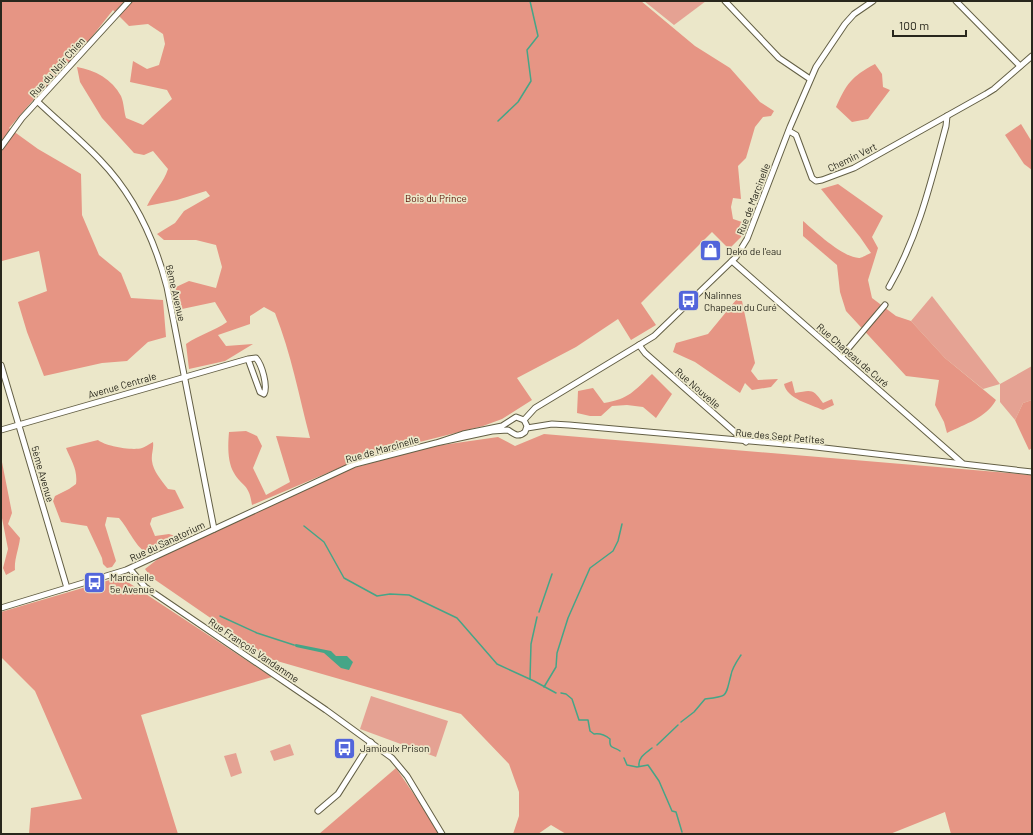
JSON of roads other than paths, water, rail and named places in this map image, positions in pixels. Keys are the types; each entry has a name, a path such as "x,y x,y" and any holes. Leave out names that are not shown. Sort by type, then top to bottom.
{"street":[{"name":"Rue du Noir Chien","path":"1,147 22,118 129,1"},
{"path":"724,1 779,58 810,79"},
{"name":"Rue de Marcinelle","path":"436,443 445,439 509,422 516,417 524,420 536,408 658,333 732,261 741,250 747,239 810,79 842,28 854,14 873,1"},
{"path":"956,1 1020,66"},
{"name":"Chemin Vert","path":"789,130 796,135 812,178 819,181 854,168 994,89 1032,56"},
{"name":"6ème Avenue","path":"37,101 101,160 116,179 144,222 162,268 185,376 214,529"},
{"path":"889,287 912,243 946,126 947,116"},
{"name":"Rue Chapeau de Curé","path":"732,261 962,463"},
{"path":"841,357 885,305"},
{"name":"Rue Nouvelle","path":"639,346 645,353 746,442"},
{"path":"256,358 260,362 266,388 264,394 260,392 248,359 256,358"},
{"name":"Avenue Centrale","path":"1,430 248,359"},
{"name":"5ème Avenue","path":"1,365 67,588"},
{"path":"524,420 527,428"},
{"path":"509,422 510,431"},
{"name":"Rue des Sept Petites","path":"527,428 546,425 563,425 746,442 807,446 1032,472"},
{"name":"Rue de Marcinelle","path":"334,473 358,463 436,443 492,431 510,431 514,434 520,435 525,432 527,428"},
{"name":"Rue du Sanatorium","path":"1,608 130,569 334,473"},
{"name":"Rue François Vandamme","path":"130,569 144,587 326,710 392,758 407,776 442,834"},
{"path":"318,811 338,794 371,742"}],"waterway":[{"path":"498,121 518,102 531,81 527,50 538,36 530,1"},
{"path":"544,687 556,667 557,653 568,618 590,568 613,551 618,541 622,524"},
{"path":"304,526 324,542 344,578 377,596 390,594 409,595 457,618 497,664 556,693"},
{"path":"539,612 552,574"},
{"path":"220,616 257,633 294,645"},
{"path":"530,679 531,644 537,617"},
{"path":"681,722 694,712 705,699 718,697 725,694 732,670 741,655"},
{"path":"561,693 566,694 572,699 579,720 588,720 590,731 594,734 604,735 610,739 610,745 620,751"},
{"path":"657,745 678,725"},
{"path":"639,766 641,758 652,748"},
{"path":"624,758 627,765 637,767 648,765 659,781 672,811 676,812 682,832"}],"place":[{"name":"Deko de l'eau","path":"710,251"},
{"name":"Nalinnes Chapeau du Curé","path":"688,301"},
{"name":"Marcinelle 5e Avenue","path":"95,583"},
{"name":"Jamioulx Prison","path":"345,748"}],"park label":[{"name":"Bois du Prince","path":"436,198"}]}
